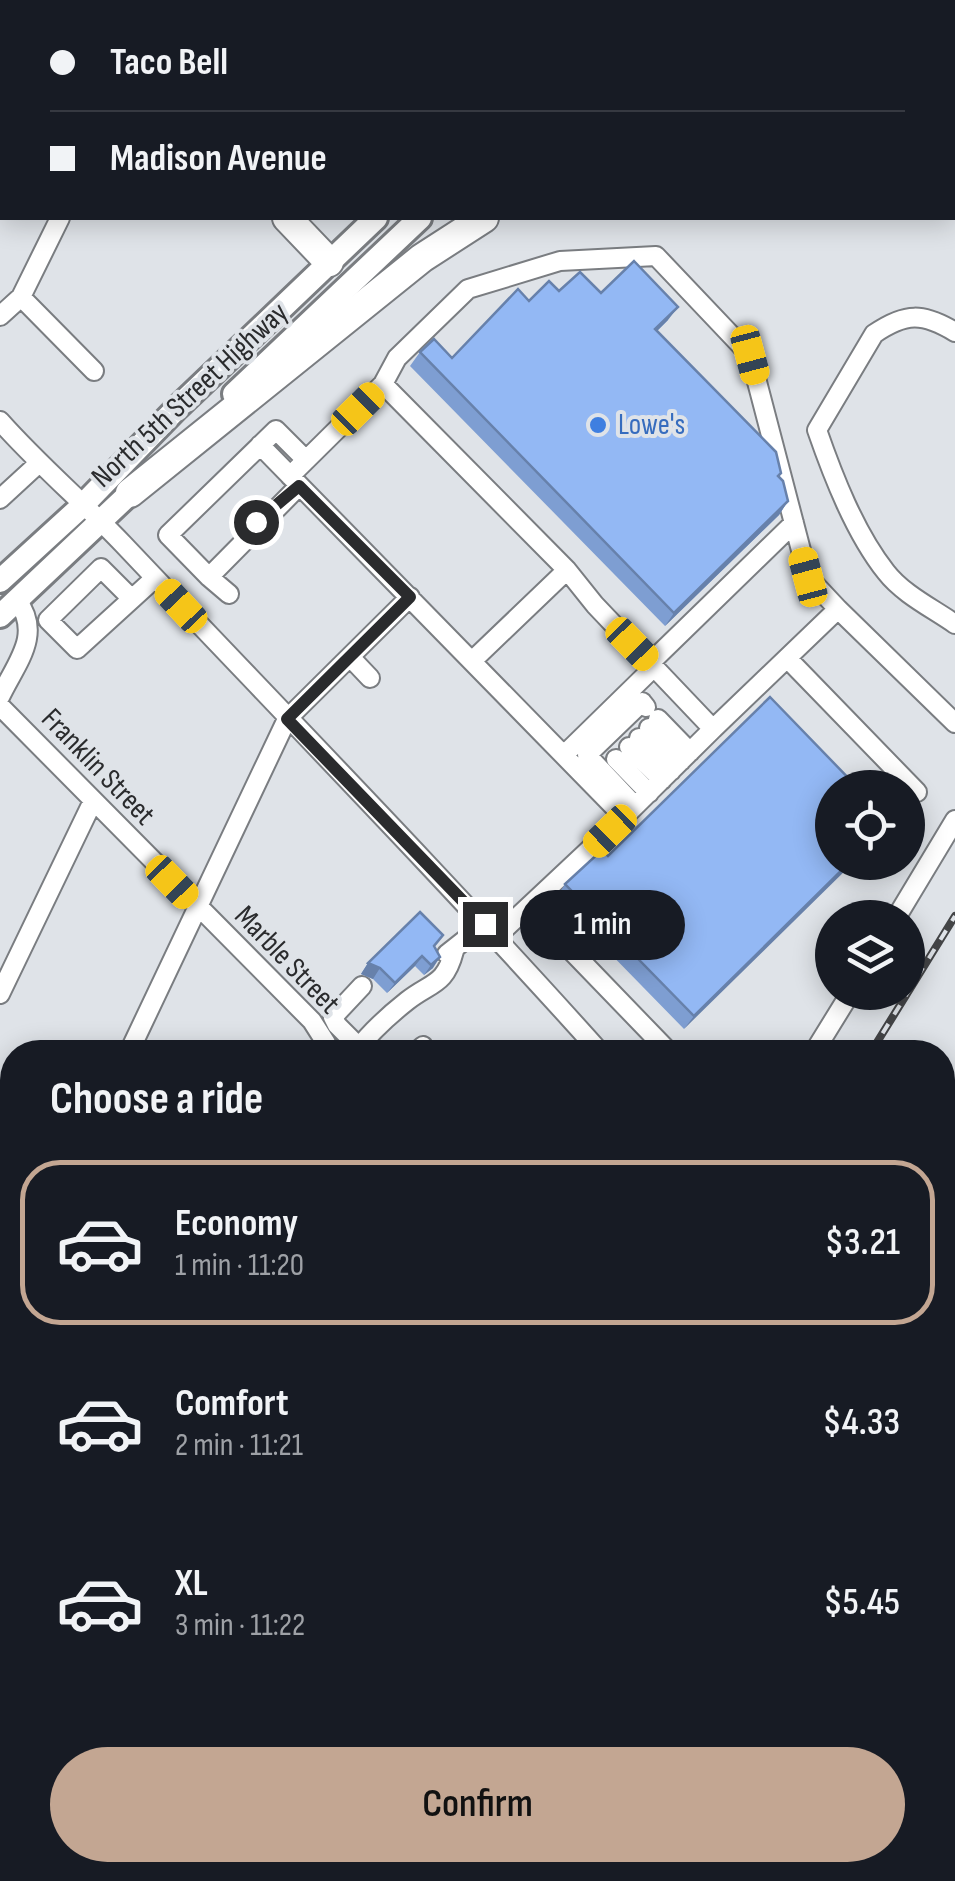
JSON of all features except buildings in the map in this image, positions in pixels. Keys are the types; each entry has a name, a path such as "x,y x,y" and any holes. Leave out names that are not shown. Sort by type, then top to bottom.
{"highway":[{"path":"288,220 329,262"},
{"path":"130,492 422,258 481,220"}],"main road":[{"name":"North 5th Street Highway","path":"8,608 177,408 374,220"},
{"name":"North 5th Street Highway","path":"0,581 91,514 130,492 418,220"},
{"path":"329,262 359,276"}],"street":[{"path":"0,316 21,296 59,220"},
{"path":"209,577 293,485 306,460 383,384 397,358 468,289 560,261 656,256 750,355 808,577 955,723"},
{"path":"21,296 94,370"},
{"path":"955,332 930,318 917,316 887,324 874,334 817,430 836,486 885,571 955,624"},
{"path":"383,384 567,570 594,605 713,729"},
{"path":"0,421 38,464 155,578 490,930 589,1040"},
{"path":"173,540 276,430 306,460"},
{"path":"260,446 293,485 410,597 564,755 659,783"},
{"path":"0,499 38,464"},
{"path":"173,540 200,560 217,560 293,485"},
{"path":"659,783 587,756 624,731 652,665 794,524"},
{"path":"173,540 229,594"},
{"path":"131,598 101,568 48,620 77,648 155,578"},
{"path":"472,661 567,570"},
{"path":"136,1040 287,719 410,597"},
{"path":"0,697 28,640 30,624 8,608"},
{"path":"367,1040 409,999 434,986 449,970 446,954 530,908 838,609"},
{"path":"28,640 48,643 61,632"},
{"path":"351,658 370,678"},
{"path":"788,658 896,770"},
{"name":"Franklin Street","path":"0,706 199,909"},
{"path":"564,755 624,731"},
{"path":"624,731 659,783"},
{"path":"624,731 659,783"},
{"path":"624,731 659,783"},
{"path":"0,994 93,801"},
{"path":"907,900 955,820"},
{"path":"530,908 657,1040"},
{"name":"Marble Street","path":"199,909 312,1021 324,1040"},
{"path":"409,999 422,973"},
{"path":"349,1040 334,1017 362,986"},
{"path":"821,1040 839,1010"}],"railway":[{"path":"878,1040 955,916"}],"place":[{"name":"Lowe's","path":"598,425"}],"route":[{"path":"256,522 299,486 410,597 287,719 485,924"}]}
